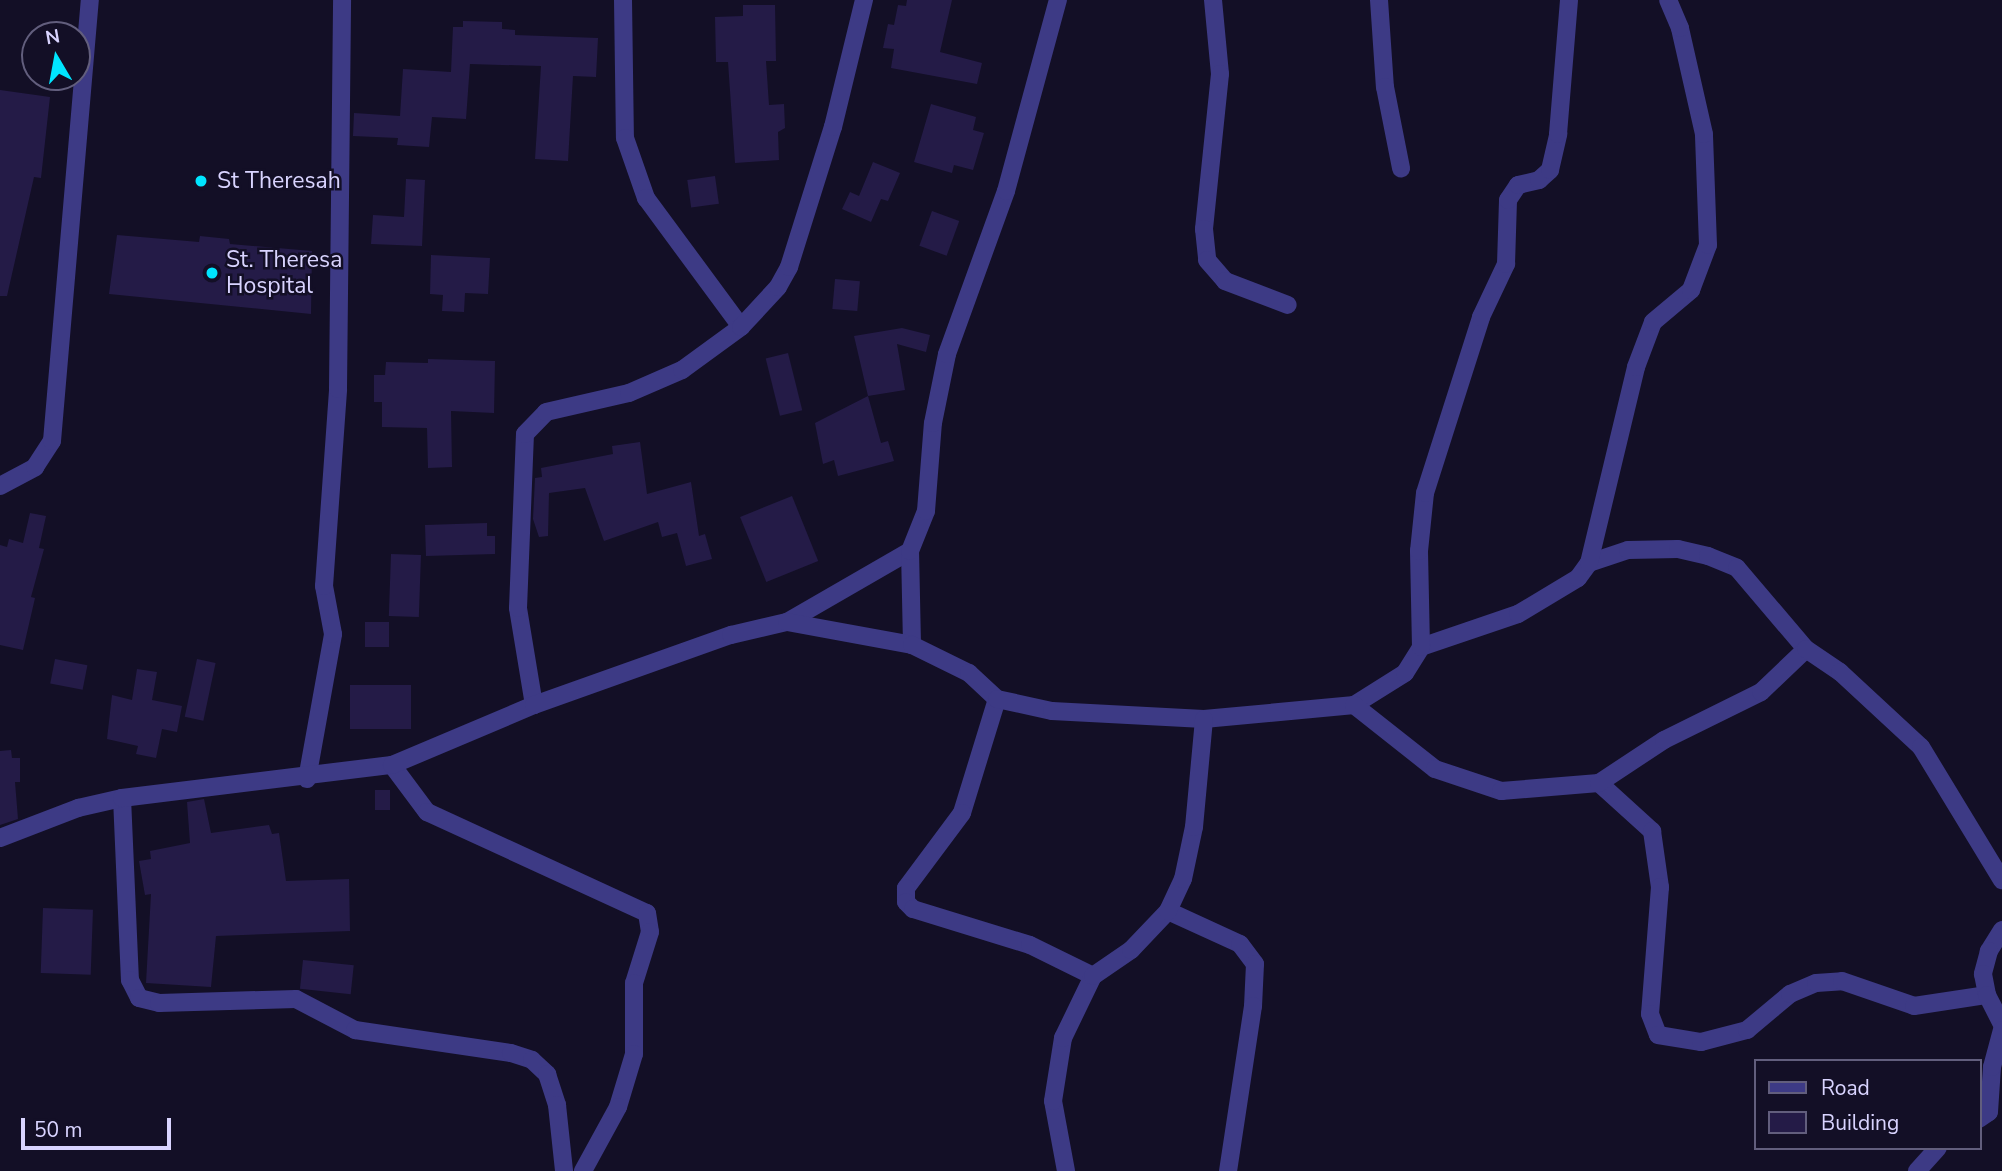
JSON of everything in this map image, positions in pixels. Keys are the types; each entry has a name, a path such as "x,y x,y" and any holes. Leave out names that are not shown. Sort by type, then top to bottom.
{"street":[{"path":"0,486 35,467 52,442 90,0"},
{"path":"307,779 333,634 324,586 338,389 342,0"},
{"path":"623,0 625,138 646,198 741,327"},
{"path":"534,705 518,608 526,434 546,412 629,393 681,370 741,327 778,287 789,267 834,127 864,0"},
{"path":"912,645 910,551 926,511 933,423 947,354 1006,191 1058,0"},
{"path":"1213,0 1220,74 1204,229 1208,260 1225,281 1288,304"},
{"path":"1380,0 1385,87 1401,168"},
{"path":"787,622 912,645 969,673 997,699 1052,711 1204,719 1353,705 1405,673 1421,647 1419,551 1425,493 1481,317 1506,264 1508,200 1518,185 1539,180 1550,170 1558,134 1569,0"},
{"path":"1421,647 1518,614 1578,578 1589,563 1628,396 1653,322 1691,290 1708,245 1704,134 1680,28 1668,0"},
{"path":"1589,563 1628,550 1678,549 1708,556 1737,568 1806,649 1840,672 1921,747 2002,880"},
{"path":"0,838 78,808 122,798 221,784 307,779 392,765 534,705 731,635 787,622 910,551"},
{"path":"1353,705 1435,769 1501,791 1599,783 1664,740 1761,692 1806,649"},
{"path":"997,699 962,813 906,888 906,902 913,909 1030,946 1093,976"},
{"path":"1066,1171 1053,1101 1063,1038 1093,976 1131,950 1168,911 1183,879 1194,827 1204,719"},
{"path":"392,765 428,812 647,913 650,932 634,982 634,1054 618,1107 583,1171"},
{"path":"1599,783 1652,831 1660,887 1650,1014 1658,1035 1701,1042 1747,1030 1790,995 1815,983 1842,981 1914,1006 1987,995"},
{"path":"122,798 130,980 139,998 159,1003 296,999 355,1030 511,1053 532,1060 547,1074 557,1105 564,1171"},
{"path":"1168,911 1240,944 1255,964 1253,1006 1228,1171"},
{"path":"2002,930 1989,951 1983,974 1987,995 2002,1024"},
{"path":"1990,1116 1992,1067 2002,1030"},
{"path":"1917,1171 1936,1150"}],"building":[{"path":"907,0 952,0 940,52 982,63 977,84 891,68 894,49 883,48 888,24 894,25 898,5 906,6"},
{"path":"743,5 775,5 776,61 766,61 769,105 784,104 785,128 778,132 779,160 735,163 728,62 716,62 715,17 743,16"},
{"path":"463,21 502,22 502,29 515,30 515,35 598,38 596,77 573,76 568,161 535,159 541,66 470,64 466,119 432,117 429,147 397,145 398,138 353,136 354,113 400,116 403,69 451,72 453,27 463,27"},
{"path":"0,90 50,97 41,178 34,177 7,296 0,296"},
{"path":"931,104 976,117 973,130 984,133 973,170 954,165 952,173 914,162"},
{"path":"873,162 900,173 888,201 881,199 871,222 842,209 850,192 859,196"},
{"path":"715,176 719,204 691,208 687,180"},
{"path":"406,179 425,180 422,246 371,244 373,215 404,217"},
{"path":"932,211 959,221 947,256 919,246"},
{"name":"St. Theresa Hospital","path":"117,235 199,242 200,236 229,239 230,244 312,251 311,314 109,294"},
{"path":"431,255 490,258 488,294 465,293 464,312 442,311 443,295 430,294"},
{"path":"835,279 860,281 857,311 832,309"},
{"path":"902,328 930,335 926,352 897,344 905,390 868,396 854,336"},
{"path":"788,353 802,410 780,416 766,359"},
{"path":"428,359 495,361 494,413 451,411 452,467 428,468 427,428 382,427 382,402 374,402 374,375 385,375 386,362 428,363"},
{"path":"868,396 881,443 888,441 894,461 838,476 834,460 823,464 815,423"},
{"path":"640,442 647,494 691,482 699,536 705,534 712,559 686,566 677,533 662,537 658,522 604,541 585,488 549,493 548,536 539,537 533,519 535,478 542,477 541,468 613,454 612,446"},
{"path":"792,496 818,561 766,582 740,517"},
{"path":"30,513 46,516 39,548 44,549 31,597 35,598 23,650 0,645 0,545 7,547 9,539 23,543"},
{"path":"487,523 487,536 495,536 495,554 426,556 425,525"},
{"path":"391,554 421,555 419,617 389,616"},
{"path":"365,622 389,622 389,647 365,647"},
{"path":"55,659 87,665 83,690 50,684"},
{"path":"197,659 216,663 203,721 185,717"},
{"path":"137,669 157,672 152,700 182,706 177,732 162,729 156,758 136,754 138,746 107,739 112,695 132,700"},
{"path":"350,685 411,685 411,729 350,729"},
{"path":"11,750 12,758 20,758 20,782 15,782 18,819 0,825 0,751"},
{"path":"375,790 390,790 390,810 375,810"},
{"path":"204,799 211,833 269,825 272,834 279,833 286,881 349,879 350,931 216,936 211,987 146,983 151,894 145,895 139,861 151,859 150,851 190,843 187,802"},
{"path":"43,908 93,910 91,975 41,973"},
{"path":"303,960 354,965 351,994 300,989"}],"place":[{"name":"St Theresah","path":"201,181"},
{"name":"St. Theresa Hospital","path":"212,273"}]}
